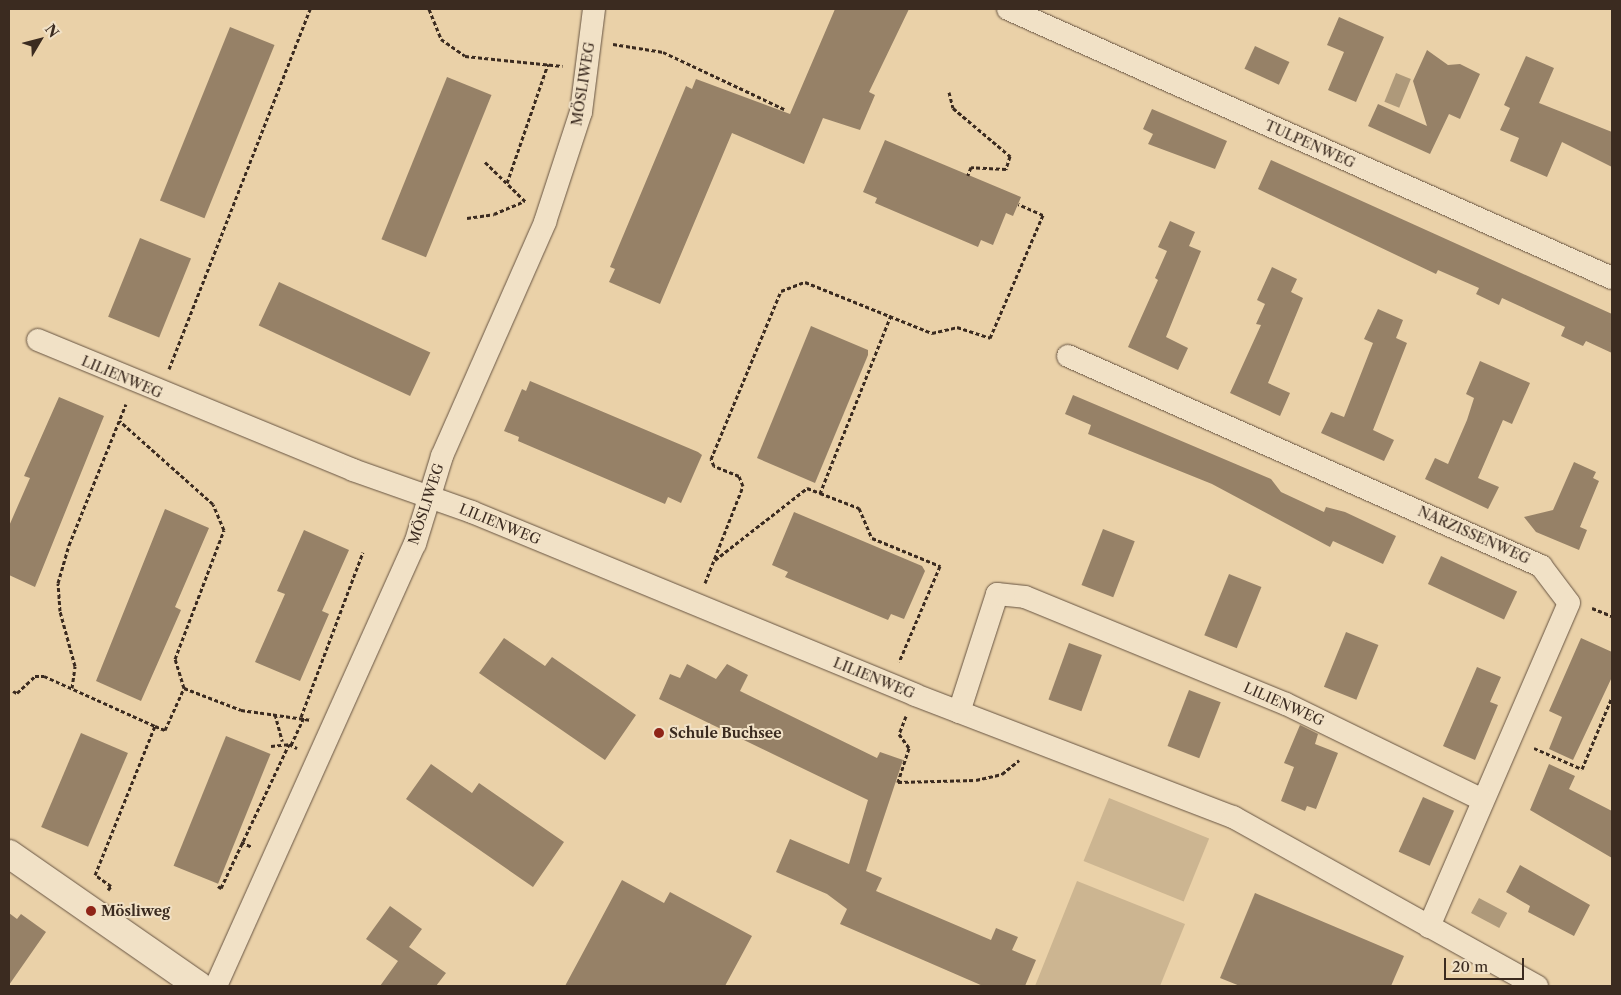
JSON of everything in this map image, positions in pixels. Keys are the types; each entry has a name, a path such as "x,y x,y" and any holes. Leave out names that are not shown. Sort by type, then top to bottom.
{"street":[{"name":"MÖSLIWEG","path":"216,986 415,544 428,496 545,222 579,120 594,9"},
{"name":"TULPENWEG","path":"1008,9 1612,278"},
{"name":"LILIENWEG","path":"38,340 135,382 428,496 696,604 890,685 1041,742 1263,830 1429,927 1537,986"},
{"name":"NARZISSENWEG","path":"1068,356 1541,566 1569,602 1429,927"},
{"name":"LILIENWEG","path":"960,712 997,594 1017,596 1286,704 1483,800"},
{"path":"9,854 199,986"}],"path":[{"path":"160,392 310,9"},
{"path":"429,9 441,39 465,56 548,64 587,70"},
{"path":"590,40 663,52 784,108"},
{"path":"508,183 548,64"},
{"path":"949,92 953,108 1010,156 1006,169 971,167 968,174"},
{"path":"485,162 545,222"},
{"path":"467,218 494,214 524,201"},
{"path":"696,604 743,486 739,476 714,466 712,459 781,291 805,282 932,333 957,327 990,338 1043,215 1018,204"},
{"path":"820,493 891,315"},
{"path":"72,688 76,666 60,611 58,583 69,545 135,382"},
{"path":"13,691 17,693 35,676 72,688 165,730 184,688 175,659 219,546 222,516 120,421"},
{"path":"715,560 807,488 859,508 872,538 940,566 890,685"},
{"path":"218,886 222,888 302,717 363,552"},
{"path":"184,688 241,710 302,717 332,730"},
{"path":"915,695 900,734 909,748 898,782 976,780 1002,774 1041,742"},
{"path":"1510,738 1582,769 1612,697"},
{"path":"275,714 282,741"},
{"path":"105,895 111,886 95,875 155,726"},
{"path":"271,746 282,741 319,759"}],"shaded area":[{"path":"1396,73 1411,79 1399,108 1384,102"},
{"path":"1109,798 1209,838 1184,902 1084,861"},
{"path":"1077,881 1185,924 1160,986 1035,986"},
{"path":"1479,898 1507,913 1499,928 1471,913"}],"building":[{"path":"835,9 909,9 869,92 875,95 860,130 823,118 804,164 732,133 660,304 609,282 615,269 610,267 686,86 692,89 696,79 790,114"},
{"path":"1339,17 1384,37 1356,102 1328,90 1344,52 1327,45"},
{"path":"230,27 275,45 204,218 160,200"},
{"path":"1255,46 1289,62 1279,85 1244,69"},
{"path":"1427,50 1448,65 1460,64 1480,74 1460,119 1449,114 1430,154 1368,126 1378,104 1427,126 1413,81"},
{"path":"1526,56 1554,68 1539,103 1612,132 1612,167 1562,142 1547,177 1510,161 1519,138 1500,130 1510,108 1504,105"},
{"path":"447,77 492,95 426,257 381,239"},
{"path":"1152,109 1227,141 1215,169 1148,144 1153,134 1143,129"},
{"path":"885,140 1021,197 1013,216 1006,213 993,245 981,240 978,247 875,203 877,198 863,192"},
{"path":"1271,160 1612,314 1612,353 1586,341 1583,346 1561,336 1565,327 1502,298 1499,305 1476,294 1479,288 1438,270 1436,274 1258,189"},
{"path":"1170,221 1195,232 1189,246 1201,251 1166,337 1188,348 1178,370 1128,347 1158,280 1155,278 1167,251 1158,247"},
{"path":"140,238 191,259 159,337 108,317"},
{"path":"1272,267 1297,279 1291,292 1303,298 1268,383 1290,393 1280,416 1230,393 1261,325 1256,324 1265,304 1257,300"},
{"path":"279,282 430,353 410,396 259,326"},
{"path":"1378,309 1403,320 1396,338 1407,343 1373,430 1394,440 1384,461 1321,433 1331,412 1344,417 1373,343 1364,339"},
{"path":"811,326 868,350 868,355 815,483 757,458"},
{"path":"1480,361 1530,383 1512,424 1503,420 1478,478 1499,487 1488,509 1425,479 1435,458 1448,464 1467,420 1474,398 1466,394"},
{"path":"530,381 702,455 681,503 668,497 665,504 518,441 519,437 504,431 522,389 526,391"},
{"path":"1073,395 1271,479 1281,492 1324,512 1326,507 1345,512 1396,536 1383,564 1333,541 1330,547 1212,484 1088,434 1091,425 1065,414"},
{"path":"59,397 104,416 35,587 9,575 9,526 30,478 24,476"},
{"path":"1574,462 1596,472 1593,478 1599,481 1580,527 1587,530 1579,550 1536,532 1524,517 1553,510"},
{"path":"165,509 209,528 175,607 181,610 141,701 96,681"},
{"path":"794,512 922,566 925,571 904,619 891,614 888,620 785,577 788,572 772,565"},
{"path":"1103,529 1135,541 1113,597 1081,585"},
{"path":"304,530 349,550 322,611 329,614 300,681 255,662 285,594 277,591"},
{"path":"1441,556 1517,591 1504,620 1428,584"},
{"path":"1229,574 1261,587 1237,648 1204,635"},
{"path":"1346,632 1378,645 1356,700 1324,687"},
{"path":"504,638 545,666 552,657 636,715 605,760 479,673"},
{"path":"1581,638 1612,652 1612,677 1573,760 1549,749 1562,717 1549,711"},
{"path":"1069,643 1102,655 1081,711 1048,699"},
{"path":"687,664 716,679 727,664 748,675 740,691 877,758 880,752 903,760 866,871 882,878 876,891 991,940 996,928 1018,937 1012,950 1036,960 1025,986 983,986 840,924 847,909 827,894 776,872 790,839 849,864 868,800 659,699 670,674 680,678"},
{"path":"1477,667 1501,677 1490,702 1498,705 1475,760 1443,746"},
{"path":"1189,690 1221,702 1199,758 1167,746"},
{"path":"1300,725 1318,734 1315,744 1338,753 1316,809 1307,806 1305,811 1281,801 1294,767 1284,763"},
{"path":"81,733 128,753 88,847 41,827"},
{"path":"226,736 271,754 218,884 174,866"},
{"path":"431,764 472,793 479,783 564,842 533,887 406,799"},
{"path":"1549,764 1575,776 1569,789 1612,811 1612,858 1530,810"},
{"path":"1423,797 1454,811 1430,866 1399,852"},
{"path":"1520,865 1590,905 1574,936 1528,912 1530,906 1506,892"},
{"path":"622,880 664,903 670,892 752,936 725,986 565,986"},
{"path":"1255,893 1404,956 1391,986 1240,986 1220,978"},
{"path":"390,906 422,929 409,947 446,973 436,986 380,986 398,961 366,939"},
{"path":"9,913 17,919 21,914 46,932 9,985"}],"place":[{"name":"Schule Buchsee","path":"659,733"},
{"name":"Mösliweg","path":"91,911"}]}
